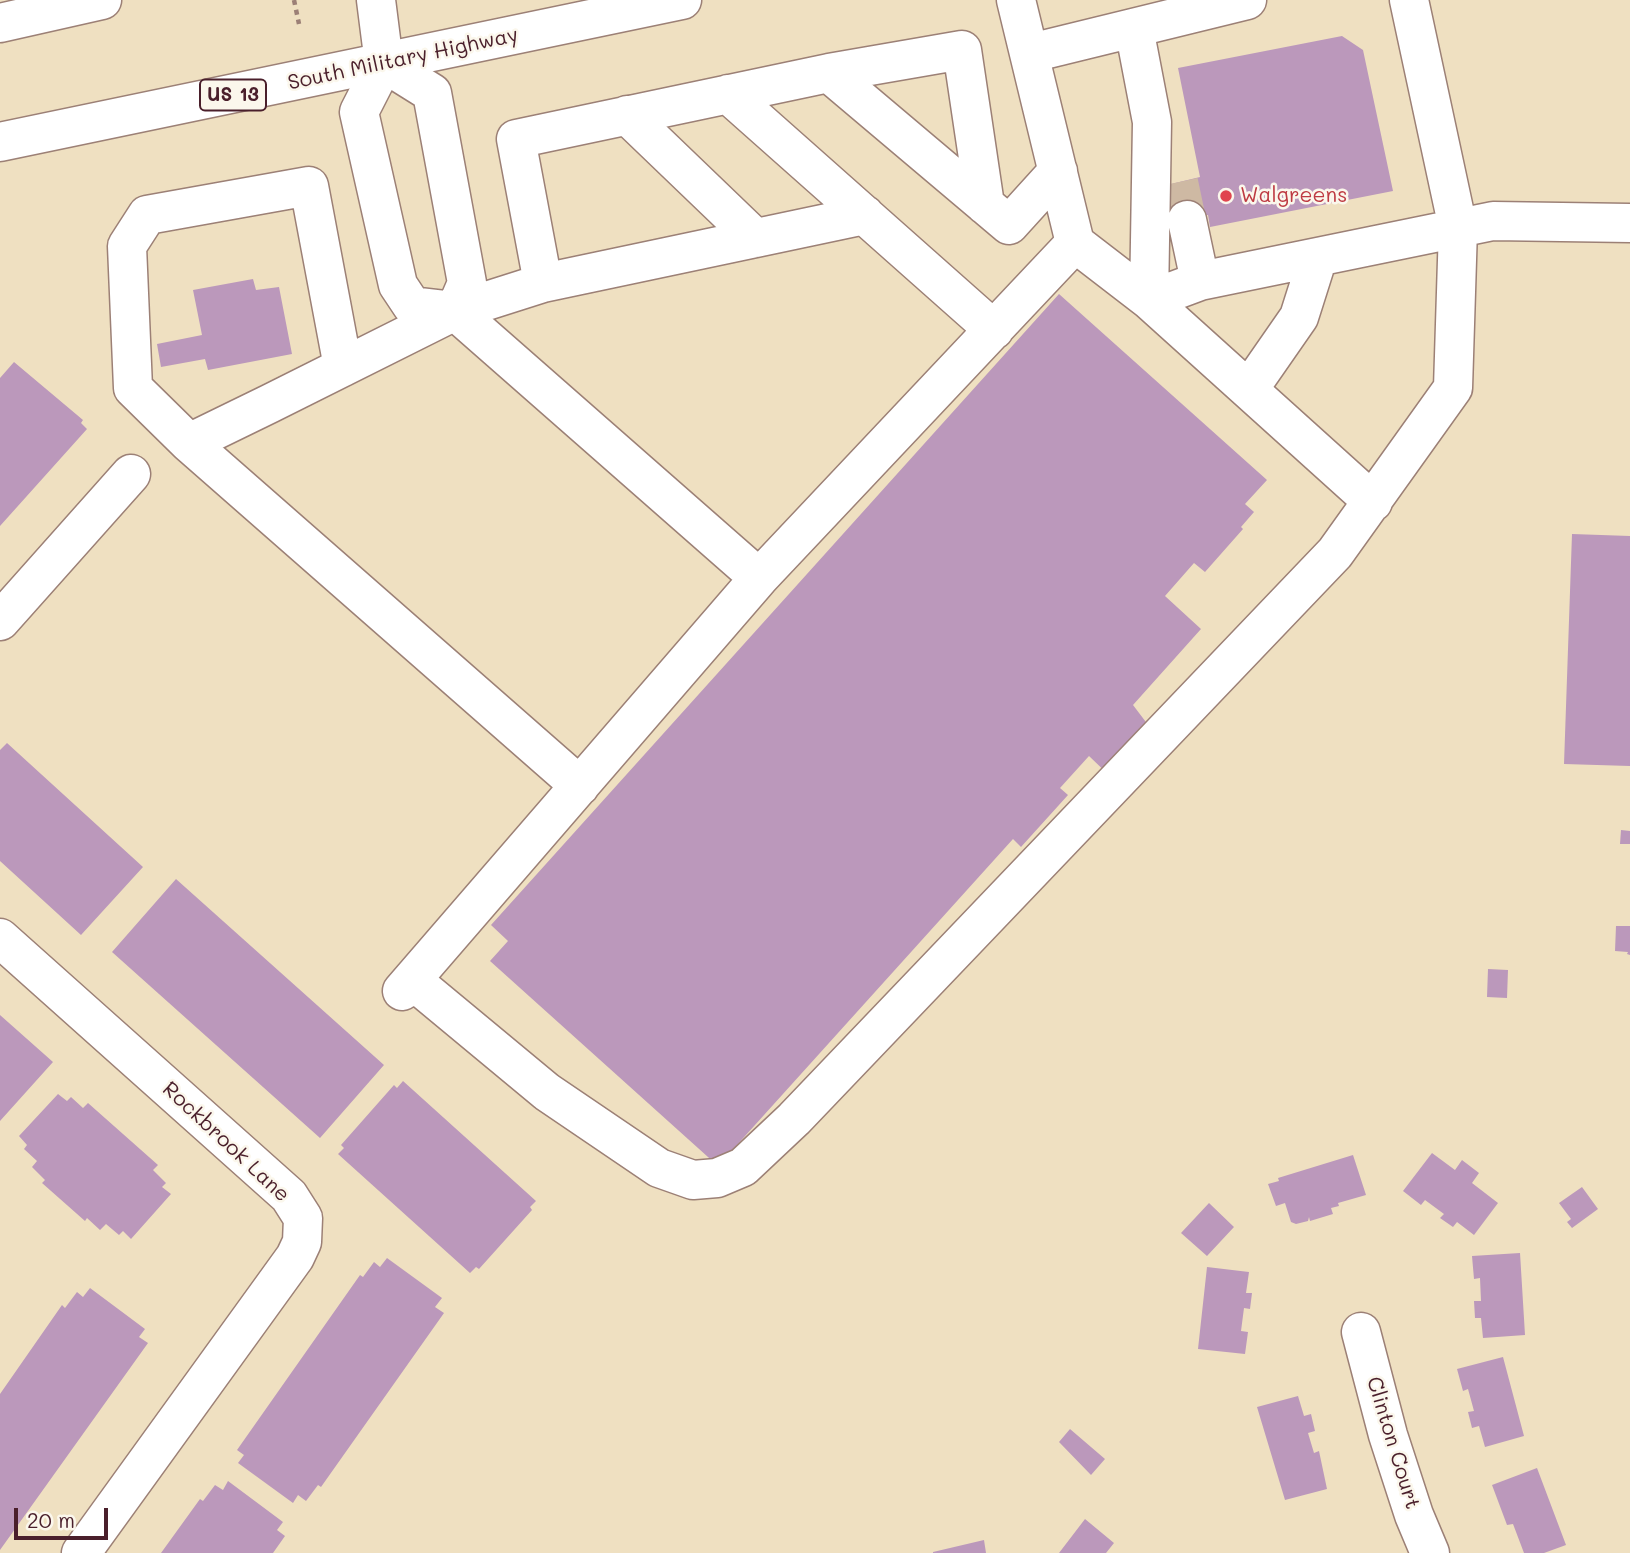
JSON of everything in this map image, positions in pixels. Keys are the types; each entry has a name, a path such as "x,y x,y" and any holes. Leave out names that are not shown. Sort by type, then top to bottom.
{"street":[{"path":"0,23 102,0"},
{"path":"376,0 384,63 359,113 398,285 412,306 455,311 759,578"},
{"name":"South Military Highway","path":"0,142 682,0"},
{"path":"1016,0 1058,171 1065,254 759,578 407,985 547,1092 659,1168 693,1180 717,1178 743,1167 794,1119 1335,553 1453,388 1458,228 1409,0"},
{"path":"1031,53 1247,0"},
{"path":"1134,28 1152,122 1149,300"},
{"path":"543,284 516,139 829,73 962,50 997,215"},
{"path":"384,63 432,93 467,283 455,311"},
{"path":"829,73 997,215 1149,300 1373,502"},
{"path":"728,94 994,330"},
{"path":"627,115 755,238"},
{"path":"1152,122 1179,182"},
{"path":"997,215 1058,171"},
{"path":"343,368 309,186 147,215 127,246 133,388 189,443 580,786"},
{"path":"189,443 455,311 543,284 865,215"},
{"path":"1187,220 1200,281"},
{"path":"1149,300 1200,281 1493,221 1630,223"},
{"path":"1248,389 1299,317 1318,257"},
{"path":"0,621 131,474"},
{"name":"Rockbrook Lane","path":"0,938 289,1196 303,1218 302,1242 295,1257 81,1553"},
{"name":"Clinton Court","path":"1361,1332 1388,1435 1414,1515 1430,1553"}],"path":[{"path":"294,0 299,24"}],"building":[{"name":"Walgreens","path":"1342,36 1363,50 1393,191 1210,227 1208,215 1175,222 1167,185 1200,177 1178,68"},
{"path":"253,279 256,290 279,287 292,354 208,370 205,359 161,367 157,344 202,335 193,290"},
{"path":"1059,294 1267,480 1245,504 1254,512 1241,527 1243,529 1205,572 1194,563 1165,596 1201,629 1133,705 1155,734 1114,780 1089,756 1060,788 1068,795 1021,847 1013,839 718,1166 490,961 508,941 491,925"},
{"path":"14,362 83,420 81,423 87,429 0,526 0,378"},
{"path":"1572,534 1630,536 1630,766 1564,764"},
{"path":"7,743 143,867 81,935 0,861 0,750"},
{"path":"1621,830 1630,831 1630,844 1620,844"},
{"path":"176,879 384,1065 320,1138 112,952"},
{"path":"1616,926 1630,926 1630,955 1628,952 1615,951"},
{"path":"1488,969 1508,970 1507,998 1487,997"},
{"path":"0,1015 53,1062 0,1121"},
{"path":"403,1081 536,1201 530,1207 532,1210 479,1269 476,1267 470,1273 338,1154 344,1148 341,1145 394,1085 397,1088"},
{"path":"58,1094 67,1101 71,1097 83,1108 88,1103 158,1165 153,1170 166,1183 162,1187 171,1194 131,1239 123,1231 119,1235 106,1224 100,1230 87,1218 85,1221 42,1183 45,1180 32,1167 37,1161 24,1149 27,1145 19,1136"},
{"path":"1432,1153 1455,1170 1462,1160 1479,1173 1472,1183 1498,1203 1474,1235 1457,1222 1453,1227 1440,1218 1444,1214 1425,1200 1421,1205 1403,1191"},
{"path":"1353,1155 1366,1195 1338,1203 1339,1206 1331,1208 1333,1214 1310,1221 1309,1217 1308,1221 1296,1224 1291,1222 1285,1203 1276,1206 1268,1184 1279,1181 1278,1178"},
{"path":"1582,1187 1598,1209 1572,1228 1567,1222 1571,1219 1559,1203"},
{"path":"1209,1203 1234,1227 1207,1256 1181,1233"},
{"path":"1520,1253 1525,1335 1483,1338 1481,1318 1475,1318 1474,1301 1481,1301 1480,1278 1474,1279 1472,1256"},
{"path":"387,1258 442,1298 435,1307 444,1313 321,1487 318,1485 306,1501 298,1495 293,1503 238,1463 244,1455 237,1450 360,1275 363,1277 374,1262 380,1267"},
{"path":"1207,1267 1249,1272 1246,1293 1252,1293 1250,1309 1244,1308 1241,1331 1248,1332 1245,1354 1198,1349"},
{"path":"90,1288 145,1329 139,1337 148,1343 0,1550 0,1394 62,1305 65,1308 77,1292 83,1297"},
{"path":"1503,1357 1524,1436 1485,1447 1479,1426 1472,1428 1468,1412 1474,1411 1468,1389 1463,1391 1457,1369"},
{"path":"1298,1396 1304,1416 1311,1414 1315,1431 1308,1433 1314,1453 1319,1451 1327,1489 1285,1500 1257,1407"},
{"path":"1070,1429 1105,1459 1091,1475 1059,1442"},
{"path":"1537,1468 1566,1545 1544,1553 1524,1553 1513,1524 1507,1525 1492,1485"},
{"path":"228,1481 283,1522 277,1530 285,1536 273,1553 161,1553 200,1499 203,1501 215,1485 223,1490"},
{"path":"1085,1519 1114,1543 1106,1553 1059,1553"},
{"path":"984,1540 986,1553 933,1553 933,1552"}],"tunnel":[{"path":"1179,182 1187,220"}],"place":[{"name":"Walgreens","path":"1226,196"}]}
